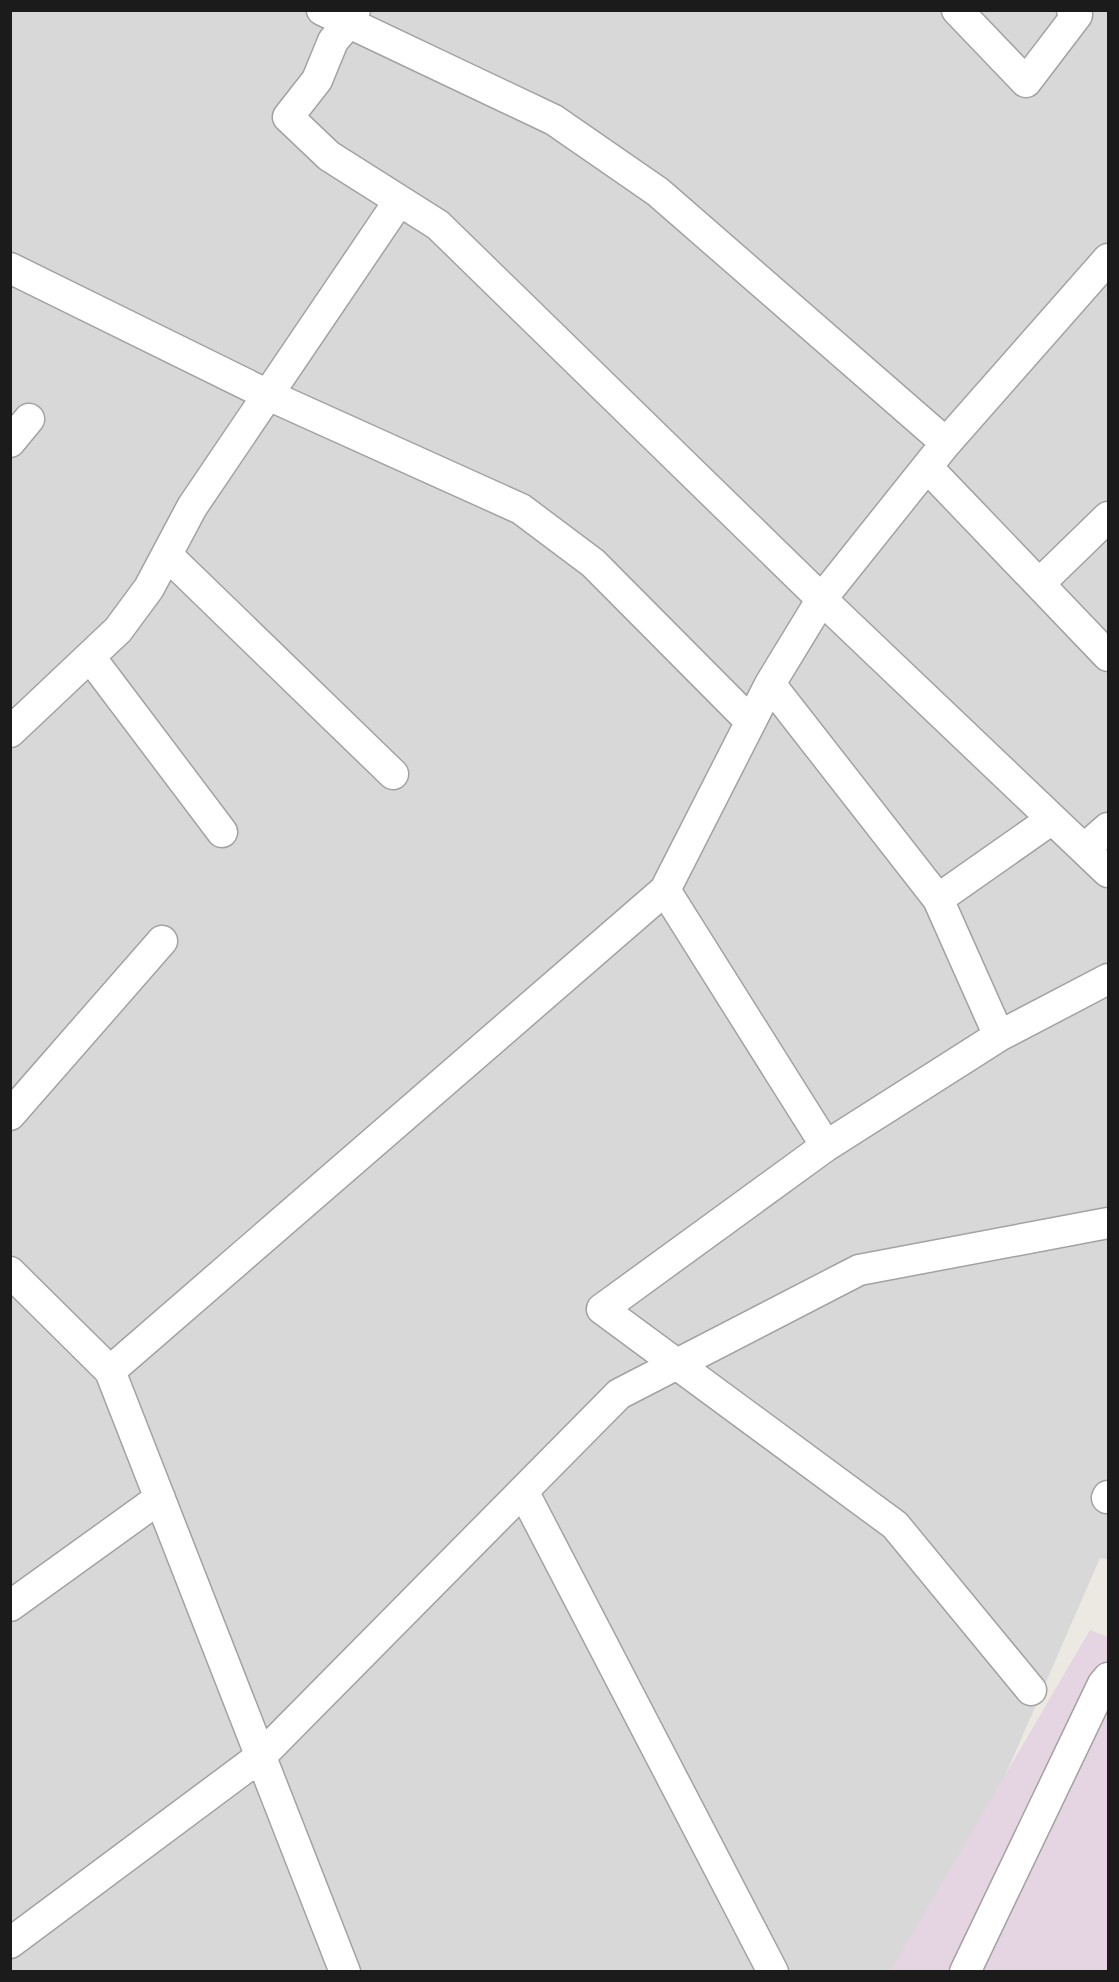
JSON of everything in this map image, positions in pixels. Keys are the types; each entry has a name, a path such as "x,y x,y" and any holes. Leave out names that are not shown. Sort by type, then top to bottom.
{"street":[{"path":"322,10 352,16 554,120 648,185 946,443"},
{"path":"957,10 1026,82 1077,15 1072,10"},
{"path":"352,16 333,41 317,80 288,117 329,156 438,225 1108,872"},
{"path":"10,732 118,630 149,588 192,507 266,394 399,201"},
{"path":"110,1371 665,890 750,721 823,597 946,443 1108,259"},
{"path":"10,268 266,394 521,509 593,563 750,721"},
{"path":"10,442 29,420"},
{"path":"927,467 1108,656"},
{"path":"1039,584 1108,517"},
{"path":"167,555 393,774"},
{"path":"90,657 222,832"},
{"path":"770,684 938,899 999,1036"},
{"path":"938,899 1052,819"},
{"path":"1084,849 1108,828"},
{"path":"665,890 826,1146"},
{"path":"10,1115 162,942"},
{"path":"1031,1690 895,1525 602,1309 826,1146 999,1036 1108,979"},
{"path":"10,1943 261,1756 524,1493 619,1394 859,1270 1108,1223"},
{"path":"10,1272 110,1371 345,1971"},
{"path":"524,1493 773,1971"},
{"path":"10,1606 160,1498"},
{"path":"965,1971 1103,1684 1108,1678"}],"shaded area":[{"path":"11,11 1108,11 1108,1559 1100,1558 920,1971 11,1972"},
{"path":"1090,1630 1108,1637 1108,1971 890,1972"}]}
